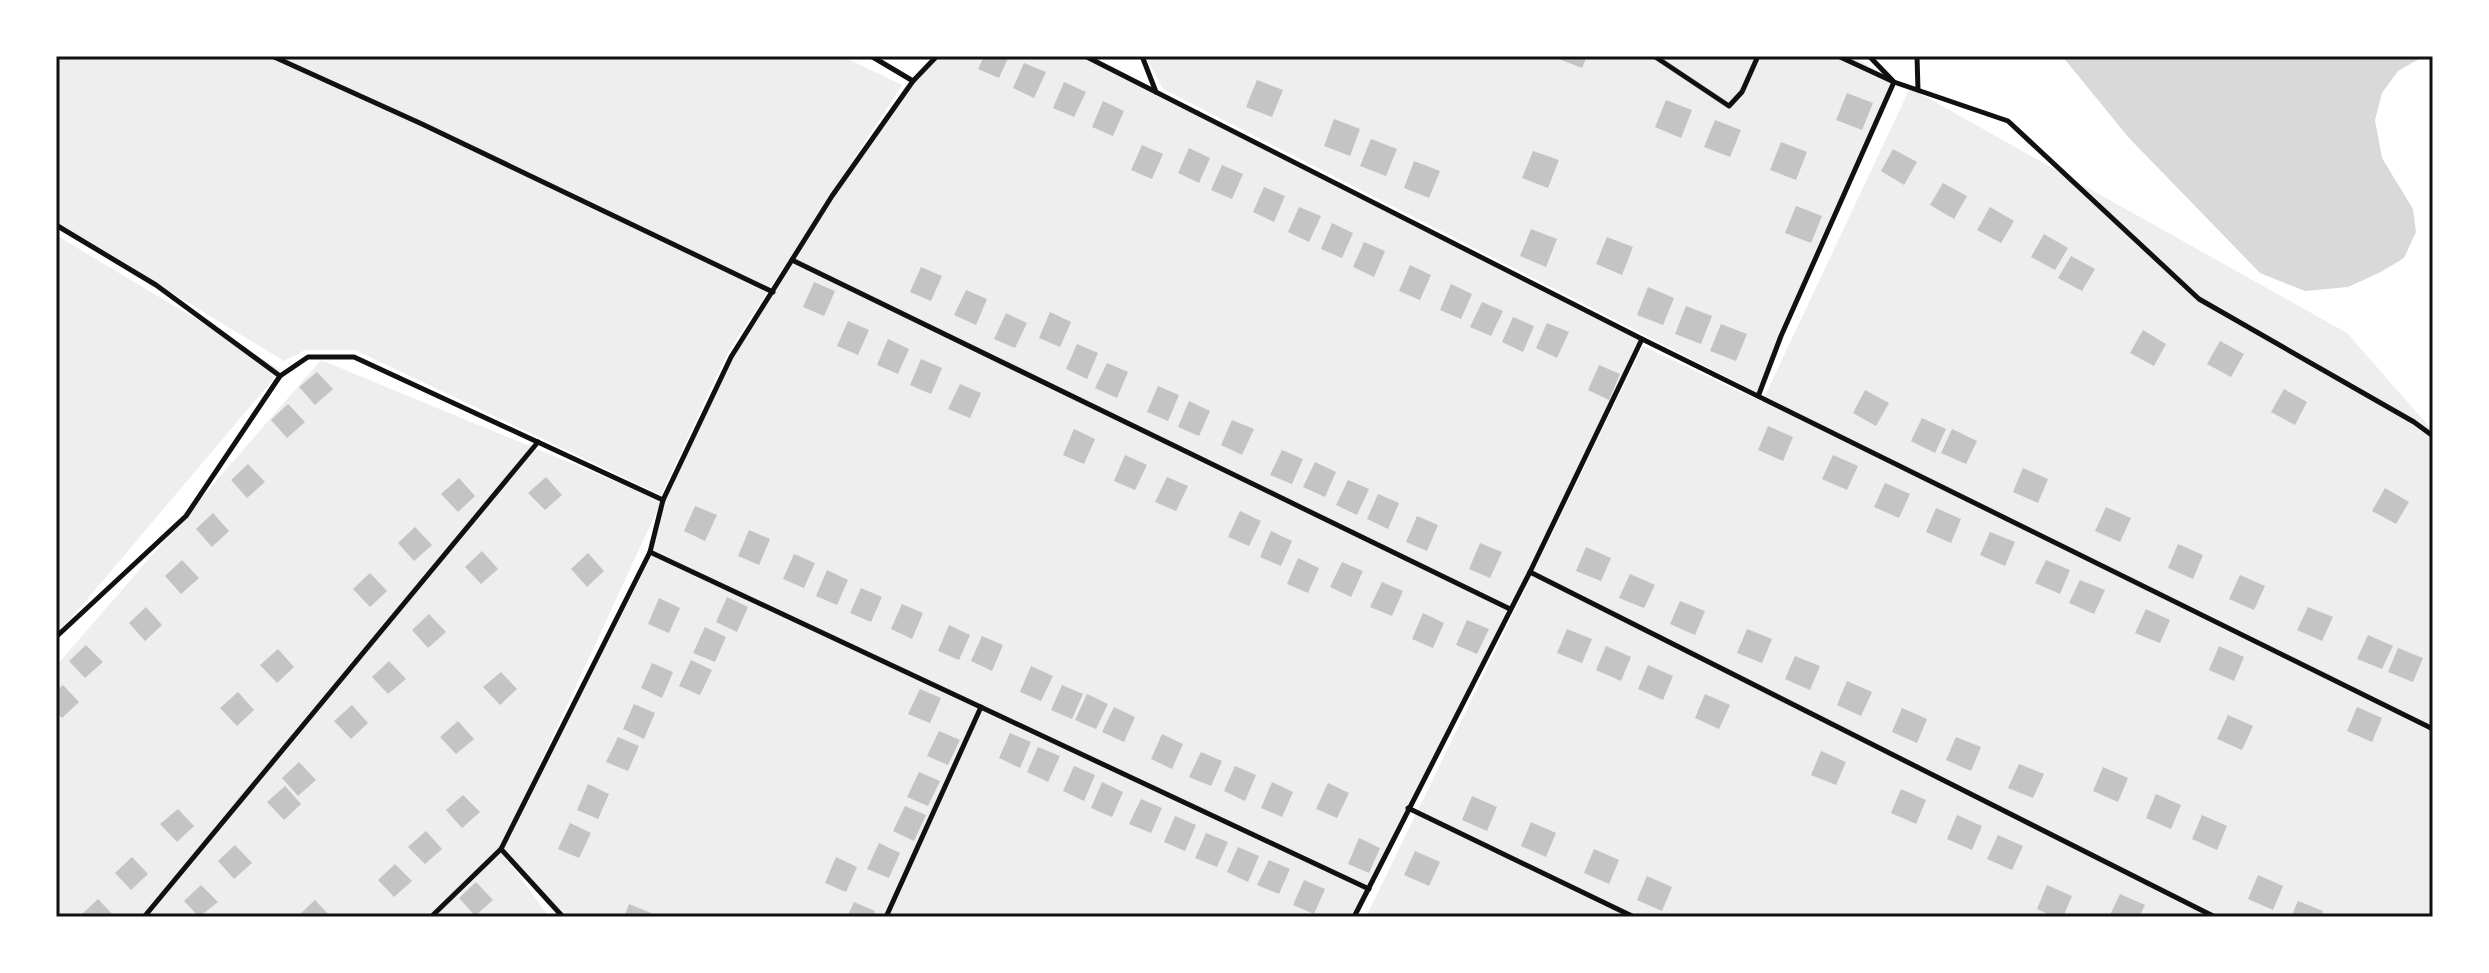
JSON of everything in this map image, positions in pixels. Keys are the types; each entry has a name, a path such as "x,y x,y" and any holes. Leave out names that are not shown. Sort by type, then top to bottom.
{"lane":[{"path":"272,56 422,124 773,292"},
{"path":"871,56 913,81"},
{"path":"431,917 501,849 650,552 663,500 731,357 832,196 913,81 937,56"},
{"path":"1085,56 1642,339 1759,394 2433,729"},
{"path":"1142,56 1156,92"},
{"path":"1654,56 1729,106 1742,92 1758,56"},
{"path":"1838,56 1894,82 2008,121 2199,299 2414,422 2433,436"},
{"path":"1869,56 1894,82"},
{"path":"1917,56 1918,90"},
{"path":"1759,394 1781,336 1894,82"},
{"path":"56,225 156,285 280,376"},
{"path":"792,260 1510,609"},
{"path":"1354,917 1530,572 1642,339"},
{"path":"56,637 186,516 280,376 308,357 354,357 663,500"},
{"path":"144,917 538,442"},
{"path":"650,552 1369,889"},
{"path":"1530,572 2215,917"},
{"path":"886,917 981,707"},
{"path":"1408,808 1634,917"},
{"path":"501,849 563,917"}],"shaded area":[{"path":"56,56 842,56 902,85 727,354 661,495 355,350 305,350 284,361 56,222"},
{"path":"937,56 1078,56 1156,92 1642,339 1530,572 1354,917 563,917 500,850 549,917 56,917 56,666 321,360 663,501 731,357 792,260 913,81","holes":["661,502 650,552 503,844"]},
{"path":"1145,56 1854,56 1893,83 1758,393 1163,89"},
{"path":"2062,56 2424,56 2398,71 2382,93 2375,120 2382,158 2413,209 2416,232 2404,258 2348,287 2305,291 2260,273 2129,138"},
{"path":"1910,88 2347,333 2433,431 2433,917 1366,917 1643,346 1762,402"},
{"path":"56,235 281,370 56,636"}],"building":[{"path":"984,56 1009,56 999,78 978,69"},
{"path":"1551,56 1587,56 1582,68"},
{"path":"1024,63 1046,72 1034,98 1013,88"},
{"path":"1257,80 1283,90 1272,117 1246,107"},
{"path":"1064,82 1086,92 1074,117 1053,108"},
{"path":"1847,93 1873,103 1862,130 1836,120"},
{"path":"1666,100 1692,110 1681,138 1655,127"},
{"path":"1103,101 1124,111 1113,136 1092,127"},
{"path":"1334,119 1360,129 1350,156 1324,146"},
{"path":"1715,120 1741,130 1730,157 1704,147"},
{"path":"1371,139 1397,149 1386,176 1360,166"},
{"path":"1781,142 1807,152 1796,180 1770,170"},
{"path":"1142,145 1163,154 1152,179 1131,170"},
{"path":"1189,148 1210,158 1199,183 1178,173"},
{"path":"1893,149 1917,162 1904,185 1881,171"},
{"path":"1533,151 1559,160 1548,188 1522,178"},
{"path":"1414,161 1440,171 1429,198 1404,188"},
{"path":"1222,165 1243,174 1232,199 1211,190"},
{"path":"1943,183 1967,196 1954,219 1930,205"},
{"path":"1264,187 1285,196 1274,222 1253,212"},
{"path":"1796,206 1822,216 1811,243 1785,233"},
{"path":"1299,207 1321,216 1309,242 1288,232"},
{"path":"1990,207 2014,221 2001,243 1977,230"},
{"path":"1332,223 1353,233 1342,258 1321,249"},
{"path":"1531,229 1557,239 1546,267 1520,256"},
{"path":"2044,234 2068,248 2055,270 2031,257"},
{"path":"1607,237 1633,247 1622,275 1596,264"},
{"path":"1364,242 1385,251 1374,277 1353,267"},
{"path":"2071,256 2095,269 2082,291 2058,278"},
{"path":"1410,265 1431,275 1420,300 1399,291"},
{"path":"921,267 942,276 931,301 910,292"},
{"path":"814,282 835,291 824,316 803,307"},
{"path":"1451,284 1472,294 1461,319 1440,310"},
{"path":"1648,287 1674,298 1663,325 1637,315"},
{"path":"966,290 987,299 976,325 954,315"},
{"path":"1482,302 1503,311 1491,336 1470,327"},
{"path":"1686,306 1712,316 1701,344 1675,334"},
{"path":"1050,312 1071,322 1060,347 1039,338"},
{"path":"1006,313 1027,323 1015,348 994,339"},
{"path":"1513,317 1534,326 1523,352 1502,342"},
{"path":"848,321 869,330 858,355 837,346"},
{"path":"1547,323 1569,332 1557,358 1536,348"},
{"path":"1721,324 1747,334 1736,361 1710,351"},
{"path":"2143,330 2166,344 2154,366 2130,353"},
{"path":"888,339 909,349 898,374 877,365"},
{"path":"2220,341 2244,354 2231,377 2207,364"},
{"path":"1077,344 1098,353 1087,379 1066,369"},
{"path":"921,359 942,368 931,394 910,385"},
{"path":"1107,363 1128,372 1117,398 1095,388"},
{"path":"1599,365 1620,374 1609,400 1588,390"},
{"path":"317,372 333,389 315,405 299,387"},
{"path":"960,384 981,393 970,418 948,409"},
{"path":"1158,386 1179,395 1168,421 1147,412"},
{"path":"2284,389 2307,402 2295,425 2271,412"},
{"path":"1865,390 1889,403 1876,426 1853,413"},
{"path":"1189,401 1210,411 1199,436 1178,427"},
{"path":"288,404 305,422 287,438 271,420"},
{"path":"1922,418 1946,429 1935,453 1911,441"},
{"path":"1232,420 1254,429 1242,455 1221,445"},
{"path":"1768,426 1793,437 1783,461 1758,450"},
{"path":"1074,429 1095,439 1084,464 1063,455"},
{"path":"1952,429 1977,441 1966,464 1941,453"},
{"path":"1282,450 1303,459 1292,484 1270,475"},
{"path":"1125,455 1147,465 1135,490 1114,481"},
{"path":"1833,455 1858,466 1847,490 1822,479"},
{"path":"1315,462 1336,472 1325,497 1303,487"},
{"path":"248,464 265,482 247,498 231,480"},
{"path":"2023,468 2048,479 2038,503 2013,492"},
{"path":"546,477 562,495 545,510 528,493"},
{"path":"1167,477 1188,486 1176,511 1155,502"},
{"path":"459,478 475,496 458,512 441,494"},
{"path":"1348,480 1369,489 1357,515 1336,505"},
{"path":"1885,483 1910,494 1899,518 1874,507"},
{"path":"2385,488 2409,502 2396,524 2372,511"},
{"path":"1378,494 1399,503 1388,529 1367,519"},
{"path":"695,506 717,515 705,541 684,531"},
{"path":"2106,507 2131,518 2120,542 2095,531"},
{"path":"1936,508 1961,519 1951,543 1926,532"},
{"path":"1240,511 1261,521 1249,546 1228,537"},
{"path":"213,513 229,531 212,547 196,529"},
{"path":"1417,516 1438,525 1427,551 1406,542"},
{"path":"415,527 432,545 414,561 398,543"},
{"path":"749,530 770,539 759,565 738,556"},
{"path":"1271,531 1292,541 1281,566 1260,557"},
{"path":"1990,532 2015,542 2005,566 1980,555"},
{"path":"1480,543 1502,552 1490,578 1469,569"},
{"path":"2178,544 2203,555 2193,579 2168,568"},
{"path":"1586,547 1611,558 1601,581 1576,571"},
{"path":"482,551 498,569 481,584 465,567"},
{"path":"588,553 604,571 587,587 571,569"},
{"path":"794,554 815,563 804,588 783,579"},
{"path":"1298,558 1319,568 1308,593 1287,584"},
{"path":"182,560 199,578 181,594 165,576"},
{"path":"2046,560 2070,570 2060,594 2035,583"},
{"path":"1342,562 1363,571 1351,597 1330,587"},
{"path":"827,570 848,580 837,605 816,596"},
{"path":"370,573 387,591 370,607 353,589"},
{"path":"1630,574 1655,585 1644,608 1619,598"},
{"path":"2240,575 2265,586 2254,610 2229,599"},
{"path":"2080,580 2105,590 2094,614 2069,603"},
{"path":"1382,582 1403,591 1392,616 1370,607"},
{"path":"861,588 882,597 871,622 850,613"},
{"path":"727,597 748,607 737,632 716,622"},
{"path":"659,598 680,608 669,633 648,624"},
{"path":"1680,601 1705,611 1695,635 1670,624"},
{"path":"902,604 923,613 912,639 891,629"},
{"path":"146,607 162,625 145,641 129,623"},
{"path":"2308,607 2333,617 2322,641 2297,630"},
{"path":"2146,609 2170,620 2160,643 2135,633"},
{"path":"1423,613 1444,623 1433,648 1412,639"},
{"path":"429,614 446,632 428,648 412,630"},
{"path":"1467,620 1489,629 1477,654 1456,645"},
{"path":"949,625 970,635 959,660 938,651"},
{"path":"705,627 726,637 715,662 693,653"},
{"path":"1567,629 1592,639 1582,663 1557,653"},
{"path":"1747,629 1772,639 1762,663 1737,653"},
{"path":"2368,635 2393,646 2382,669 2357,659"},
{"path":"982,636 1003,645 992,671 971,661"},
{"path":"86,645 103,662 85,678 69,661"},
{"path":"1606,646 1631,657 1621,681 1596,670"},
{"path":"2219,646 2244,657 2234,681 2209,670"},
{"path":"2398,648 2423,658 2413,682 2388,672"},
{"path":"278,649 294,667 277,683 260,665"},
{"path":"1795,656 1820,666 1810,690 1785,679"},
{"path":"691,660 712,670 700,695 679,686"},
{"path":"389,661 406,679 388,694 372,677"},
{"path":"652,663 673,672 662,698 641,688"},
{"path":"1648,665 1673,676 1663,700 1638,689"},
{"path":"1031,666 1053,676 1041,701 1020,692"},
{"path":"501,672 517,689 500,705 483,687"},
{"path":"1847,681 1872,692 1861,716 1837,705"},
{"path":"63,685 79,702 62,718 56,712 56,691"},
{"path":"1062,685 1083,694 1072,719 1051,710"},
{"path":"920,689 941,698 930,723 908,714"},
{"path":"238,692 254,710 237,726 220,708"},
{"path":"1087,694 1108,704 1096,729 1075,720"},
{"path":"1705,694 1730,705 1719,729 1695,718"},
{"path":"634,704 655,713 644,739 623,729"},
{"path":"352,705 368,723 351,739 334,721"},
{"path":"1114,707 1135,717 1124,742 1102,732"},
{"path":"2357,707 2382,718 2372,742 2347,731"},
{"path":"1902,708 1927,719 1917,743 1892,732"},
{"path":"2228,715 2253,726 2242,750 2217,739"},
{"path":"458,721 474,739 456,754 440,737"},
{"path":"939,731 960,740 948,765 927,756"},
{"path":"1010,733 1031,742 1020,768 999,758"},
{"path":"1162,734 1183,744 1172,769 1151,759"},
{"path":"618,737 639,746 628,771 606,762"},
{"path":"1956,737 1981,747 1971,771 1946,760"},
{"path":"1038,747 1060,756 1048,782 1027,772"},
{"path":"1821,751 1846,762 1836,785 1811,775"},
{"path":"1201,752 1222,761 1211,786 1189,777"},
{"path":"299,762 316,780 298,796 282,778"},
{"path":"2019,764 2044,774 2033,798 2008,788"},
{"path":"1074,766 1095,775 1084,801 1063,791"},
{"path":"1235,766 1256,775 1245,801 1224,791"},
{"path":"2103,767 2128,778 2118,802 2093,791"},
{"path":"919,772 940,781 928,806 907,797"},
{"path":"1102,782 1123,792 1112,817 1091,808"},
{"path":"1272,782 1293,792 1282,817 1261,808"},
{"path":"1328,783 1349,793 1337,818 1316,809"},
{"path":"588,784 609,794 598,819 577,810"},
{"path":"285,786 301,804 284,820 267,802"},
{"path":"1901,789 1926,800 1916,824 1891,813"},
{"path":"2156,794 2181,805 2171,829 2146,818"},
{"path":"463,795 480,812 462,828 446,810"},
{"path":"1472,796 1497,807 1487,831 1462,820"},
{"path":"1141,799 1162,808 1151,833 1129,824"},
{"path":"905,806 926,815 914,841 893,831"},
{"path":"178,809 194,826 177,842 160,824"},
{"path":"1957,815 1982,826 1972,850 1947,839"},
{"path":"2202,815 2227,826 2217,850 2192,839"},
{"path":"1175,816 1196,825 1185,851 1164,842"},
{"path":"1531,822 1556,833 1546,857 1521,846"},
{"path":"570,823 591,833 579,858 558,849"},
{"path":"426,831 442,849 425,864 408,847"},
{"path":"1206,833 1228,842 1217,867 1195,858"},
{"path":"1998,835 2023,846 2012,870 1987,859"},
{"path":"1359,838 1380,848 1369,873 1348,864"},
{"path":"879,843 900,853 889,878 867,869"},
{"path":"235,845 252,863 234,879 218,861"},
{"path":"1238,847 1259,856 1248,882 1227,872"},
{"path":"1594,849 1619,860 1609,884 1584,873"},
{"path":"1415,851 1440,862 1429,886 1404,875"},
{"path":"132,857 148,874 131,890 115,873"},
{"path":"836,857 857,867 846,892 825,883"},
{"path":"1269,860 1290,869 1279,894 1257,885"},
{"path":"395,864 412,881 394,897 378,880"},
{"path":"2258,875 2283,886 2273,910 2248,899"},
{"path":"1647,876 1672,887 1662,911 1637,900"},
{"path":"1304,880 1325,889 1314,914 1293,905"},
{"path":"476,882 493,900 475,916 459,898"},
{"path":"201,885 218,902 199,917 184,901"},
{"path":"2047,885 2072,896 2063,917 2054,917 2037,909"},
{"path":"2120,894 2145,905 2139,917 2109,917"},
{"path":"98,899 115,917 81,915"},
{"path":"315,900 331,917 297,917"},
{"path":"2298,901 2323,911 2321,917 2291,917"},
{"path":"854,902 875,911 873,917 847,917"},
{"path":"629,904 651,913 649,917 624,917"}]}
